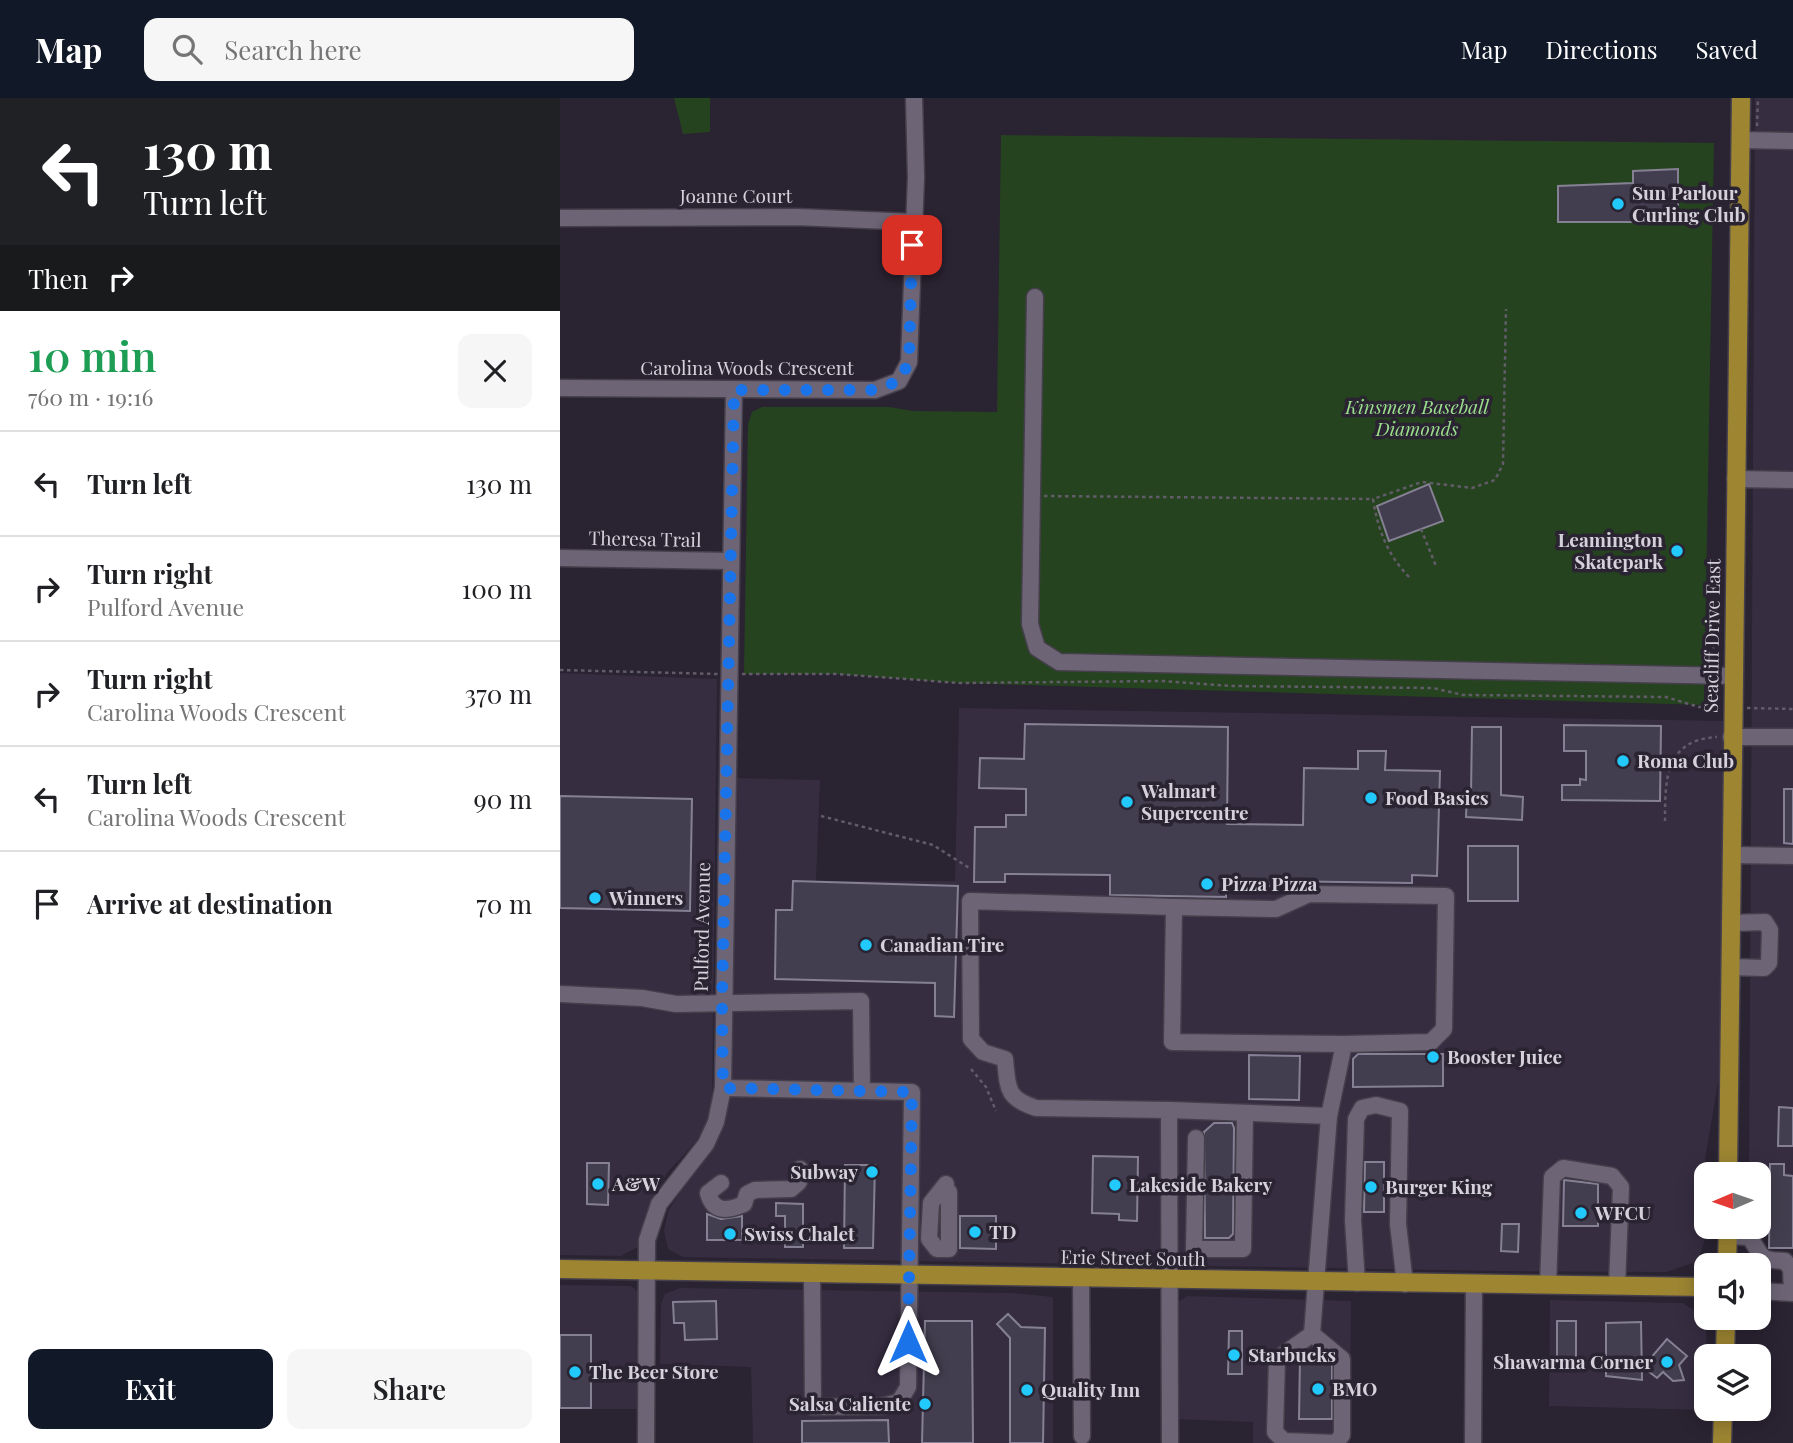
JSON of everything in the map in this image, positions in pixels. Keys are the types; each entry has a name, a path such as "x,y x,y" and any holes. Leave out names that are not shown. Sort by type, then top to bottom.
{"main road":[{"name":"Seacliff Drive East","path":"1728,1162 1731,737 1725,707 1733,676 1735,479 1748,140 1741,98"},
{"name":"Erie Street South","path":"560,1269 1694,1287"},
{"path":"1722,1443 1723,1421"}],"street":[{"name":"Carolina Woods Crescent","path":"560,388 875,390 899,381 909,362 915,98"},
{"path":"1748,140 1793,141"},
{"name":"Joanne Court","path":"560,218 797,217 913,222"},
{"path":"1035,297 1030,624 1037,649 1059,662 1733,676"},
{"name":"Pulford Avenue","path":"646,1443 647,1240 659,1204 706,1144 716,1122 723,1088 727,674 734,390"},
{"path":"1735,479 1793,480"},
{"name":"Theresa Trail","path":"560,558 730,561"},
{"path":"1731,737 1793,737"},
{"path":"1731,855 1793,856"},
{"path":"1174,907 1172,1042 1431,1042 1444,1029 1446,896 1309,894 1276,909 970,901 971,1039 984,1052 1005,1059 1008,1089 1017,1102 1036,1108 1329,1116"},
{"path":"1730,923 1765,922 1770,930 1769,963 1763,968 1730,967"},
{"path":"560,994 642,998 676,1004 861,1001 862,1091"},
{"path":"1311,1334 1329,1116 1344,1044"},
{"path":"723,1088 912,1092 908,1387 899,1402 882,1406 813,1407 812,1272"},
{"path":"1357,1283 1356,1119 1362,1108 1376,1105 1399,1111 1398,1224 1405,1284"},
{"path":"1169,1110 1170,1443"},
{"path":"1196,1138 1194,1249 1242,1249 1245,1113"},
{"path":"1548,1285 1552,1177 1563,1168 1587,1170 1612,1177 1621,1187 1617,1285"},
{"path":"721,1183 708,1193 710,1203 718,1209 732,1209 744,1205 747,1194 755,1190 791,1189 799,1182 800,1169"},
{"path":"1750,1239 1758,1255 1766,1260 1785,1261 1791,1269 1792,1293 1771,1291"},
{"path":"1081,1278 1082,1436"},
{"path":"1473,1443 1474,1285"},
{"path":"1311,1334 1342,1359 1342,1435 1336,1443 1284,1441 1275,1432 1277,1359 1311,1334"}],"path":[{"path":"1748,140 1759,98"},
{"path":"1032,496 1373,499 1422,482 1472,488 1495,480 1503,464 1506,309"},
{"path":"1373,499 1390,557 1409,577"},
{"path":"1421,529 1436,566"},
{"path":"560,670 836,674 960,683 1149,681 1433,688 1463,695 1666,697 1710,707 1793,709"},
{"path":"1665,821 1665,789 1670,766 1680,751 1696,738 1731,737"},
{"path":"821,816 933,845 971,869"},
{"path":"971,1069 986,1087 996,1111"}],"shaded area":[{"path":"1755,98 1793,98 1793,1195 1771,1194 1771,1162 1749,1162"},
{"path":"560,673 717,679 712,1109 703,1134 667,1173 645,1216 638,1247 621,1256 560,1255"},
{"path":"959,708 1724,721 1719,1076 1705,1162 1694,1162 1694,1239 1704,1239 1701,1253 1694,1253 1693,1263 1666,1272 683,1257 668,1249 664,1231 668,1211 717,1134 733,778 820,780 816,881 955,881"},
{"path":"560,1285 631,1286 638,1292 642,1299 642,1409 560,1409"},
{"path":"680,1288 1013,1293 1053,1297 1053,1443 753,1443 751,1367 660,1364 661,1304 665,1294"},
{"path":"1187,1296 1351,1301 1350,1443 1253,1443 1253,1422 1174,1419 1176,1309 1178,1302"},
{"path":"1550,1300 1682,1303 1694,1310 1694,1330 1706,1330 1707,1344 1694,1344 1694,1410 1549,1406"}],"green space":[{"path":"674,98 710,98 710,132 683,134"},
{"name":"Kinsmen Baseball Diamonds","path":"1001,135 1714,143 1704,705 960,683 836,674 744,674 748,424 752,412 762,407 889,407 913,411 997,412"}],"building":[{"name":"Sun Parlour Curling Club","path":"1678,169 1678,222 1558,222 1558,186 1633,183 1633,171"},
{"path":"1429,484 1443,521 1389,541 1377,506"},
{"name":"Walmart Supercentre","path":"1025,724 1228,727 1227,824 1303,825 1304,768 1358,769 1358,751 1386,751 1385,770 1440,771 1437,876 1412,875 1412,883 1274,881 1274,886 1258,886 1258,890 1226,889 1226,897 1110,895 1110,875 1005,874 1005,882 974,882 975,827 1006,827 1006,815 1026,815 1026,789 979,788 980,758 1024,759"},
{"name":"Roma Club","path":"1564,725 1661,726 1660,801 1562,800 1562,785 1580,785 1580,779 1586,780 1586,751 1564,751"},
{"path":"1472,727 1501,727 1501,795 1523,797 1522,820 1466,817 1467,794 1471,794"},
{"path":"1784,789 1793,789 1793,844 1784,843"},
{"path":"560,796 692,799 690,911 560,908"},
{"path":"1468,846 1518,846 1518,901 1468,901"},
{"name":"Canadian Tire","path":"793,881 958,886 954,1017 935,1016 935,983 775,979 776,910 792,910"},
{"path":"1358,1054 1443,1054 1443,1086 1353,1087 1353,1059"},
{"path":"1249,1055 1300,1056 1299,1100 1249,1099"},
{"path":"1779,1107 1793,1108 1793,1146 1778,1146"},
{"path":"1214,1123 1232,1123 1234,1128 1233,1234 1229,1238 1205,1238 1204,1132"},
{"name":"Lakeside Bakery","path":"1093,1156 1138,1157 1137,1221 1119,1220 1119,1214 1092,1213"},
{"name":"Burger King","path":"1365,1162 1384,1162 1384,1212 1364,1212"},
{"name":"A&W","path":"587,1163 609,1163 608,1205 587,1204"},
{"path":"1771,1164 1784,1164 1784,1175 1793,1176 1793,1248 1769,1248"},
{"path":"845,1165 875,1165 873,1248 844,1248"},
{"name":"WFCU","path":"1564,1180 1598,1184 1598,1226 1563,1226"},
{"path":"776,1203 803,1204 803,1247 785,1247 785,1216 776,1216"},
{"path":"707,1214 721,1219 742,1216 742,1240 707,1240"},
{"name":"TD","path":"960,1216 996,1216 996,1249 960,1248"},
{"path":"1502,1224 1519,1224 1518,1252 1501,1251"},
{"path":"716,1301 717,1339 685,1340 684,1323 674,1323 673,1302"},
{"name":"Quality Inn","path":"1008,1314 1021,1327 1045,1328 1043,1443 1010,1443 1010,1338 997,1324"},
{"path":"925,1321 972,1321 973,1443 922,1443"},
{"path":"1557,1321 1576,1321 1576,1359 1557,1359"},
{"path":"1641,1322 1642,1380 1606,1376 1606,1323"},
{"name":"Starbucks","path":"1229,1331 1242,1331 1242,1374 1228,1374"},
{"name":"The Beer Store","path":"560,1335 591,1335 591,1408 560,1408"},
{"name":"Shawarma Corner","path":"1667,1339 1687,1356 1679,1365 1684,1380 1673,1381 1663,1372 1657,1378 1643,1367"},
{"name":"BMO","path":"1300,1358 1325,1358 1332,1364 1332,1419 1299,1419"},
{"path":"888,1420 889,1443 802,1443 802,1421"}],"place":[{"name":"Sun Parlour Curling Club","path":"1618,204"},
{"name":"Leamington Skatepark","path":"1677,551"},
{"name":"Roma Club","path":"1623,761"},
{"name":"Food Basics","path":"1371,798"},
{"name":"Walmart Supercentre","path":"1127,802"},
{"name":"Pizza Pizza","path":"1207,884"},
{"name":"Winners","path":"595,898"},
{"name":"Canadian Tire","path":"866,945"},
{"name":"Booster Juice","path":"1433,1057"},
{"name":"Subway","path":"872,1172"},
{"name":"A&W","path":"598,1184"},
{"name":"Lakeside Bakery","path":"1115,1185"},
{"name":"Burger King","path":"1371,1187"},
{"name":"WFCU","path":"1581,1213"},
{"name":"TD","path":"975,1232"},
{"name":"Swiss Chalet","path":"730,1234"},
{"name":"Starbucks","path":"1234,1355"},
{"name":"Shawarma Corner","path":"1667,1362"},
{"name":"The Beer Store","path":"575,1372"},
{"name":"BMO","path":"1318,1389"},
{"name":"Quality Inn","path":"1027,1390"},
{"name":"Salsa Caliente","path":"925,1404"}],"route":[{"path":"908,1342 912,1092 723,1088 722,1004 734,390 875,390 899,381 909,362 912,245"}]}
